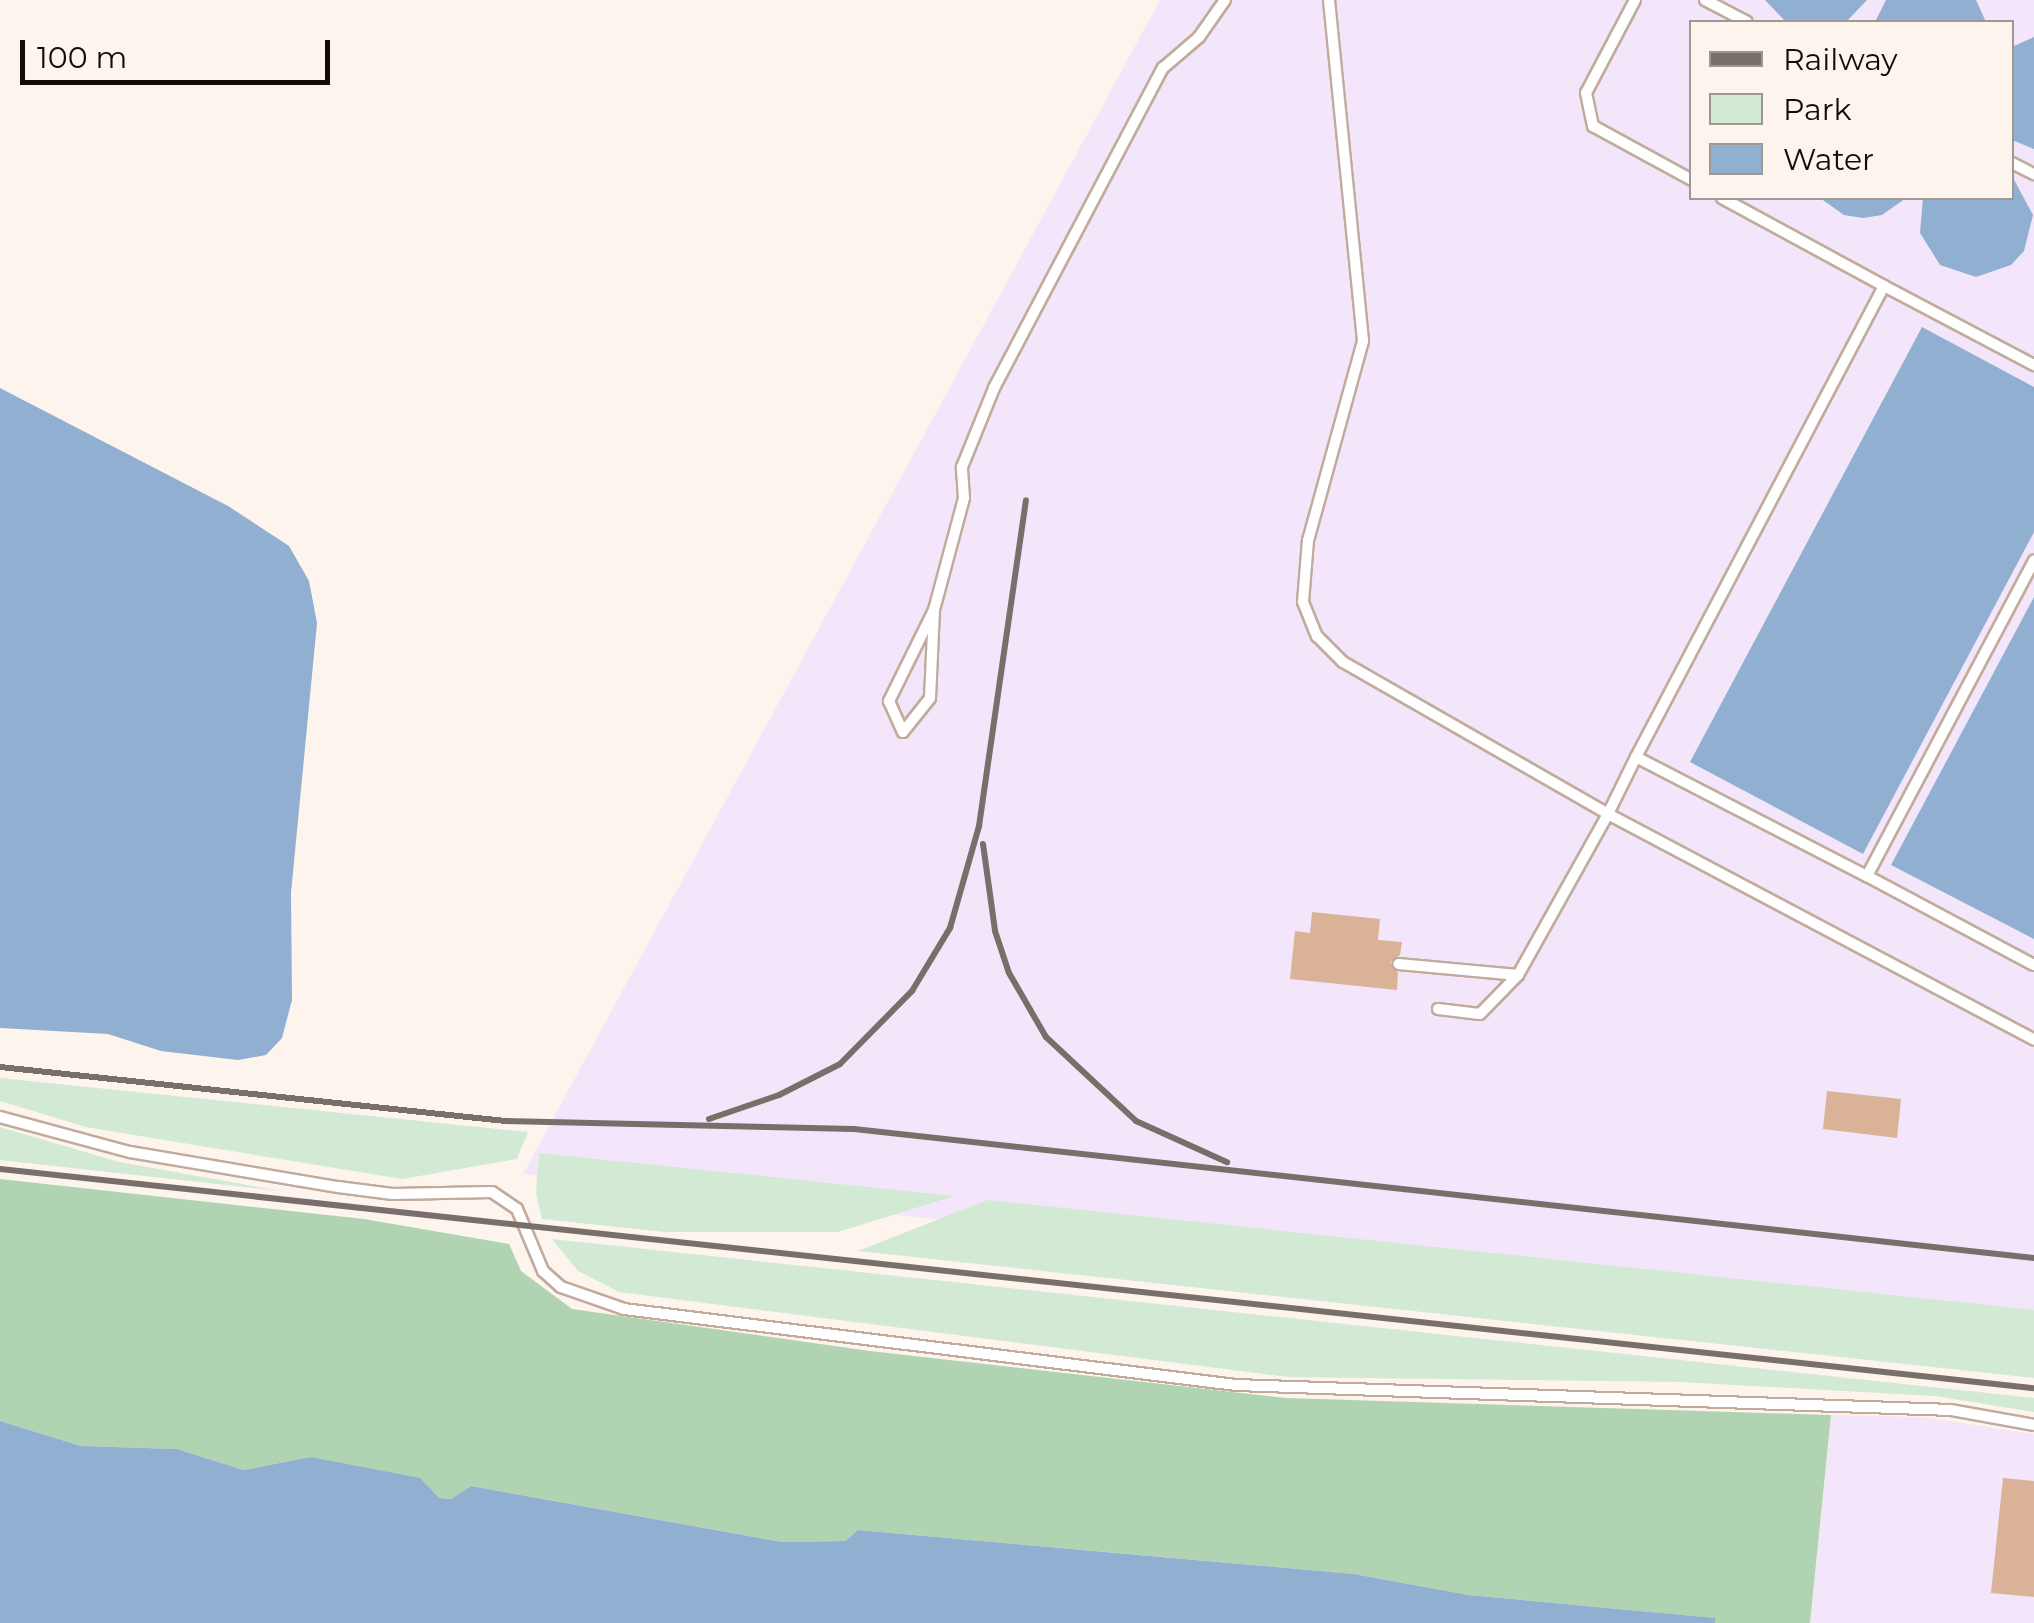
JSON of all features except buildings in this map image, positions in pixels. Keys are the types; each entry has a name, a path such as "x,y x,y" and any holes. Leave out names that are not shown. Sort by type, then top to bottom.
{"lane":[{"path":"934,610 930,698 903,732 888,701 934,610 964,498 962,467 994,388 1163,68 1199,36 1225,0"},
{"path":"1329,0 1363,341 1308,540 1303,602 1317,636 1343,662 1608,814 2034,1040"},
{"path":"1635,0 1586,94 1592,126 1689,178"},
{"path":"1705,0 1743,20"},
{"path":"1726,200 2034,366"},
{"path":"1438,1009 1480,1014 1518,975 1608,814 1884,286"},
{"path":"1866,876 2034,560"},
{"path":"1636,757 2034,965"},
{"path":"1399,964 1518,975"},
{"path":"0,1117 130,1152 338,1187 492,1192 518,1209 528,1244 552,1279 586,1300 624,1309 1236,1385 1931,1410 2034,1425"}],"shaded area":[{"path":"1160,0 2034,0 2034,1339 523,1174"},
{"path":"1831,1415 1923,1417 2034,1434 2034,1623 1810,1623"}],"green space":[{"path":"0,1078 528,1132 517,1159 402,1179 86,1127 0,1101"},
{"path":"0,1127 119,1162 281,1191 0,1160"},
{"path":"539,1153 954,1196 838,1232 665,1232 542,1219 536,1193"},
{"path":"0,1179 364,1219 509,1244 521,1271 572,1309 870,1351 1286,1398 1831,1415 1810,1623 1715,1623 1714,1618 1469,1595 1354,1574 858,1530 845,1541 782,1542 471,1486 451,1499 438,1498 310,1457 244,1470 177,1449 81,1446 0,1421"},
{"path":"988,1200 2034,1310 2034,1378 858,1251"},
{"path":"552,1239 2034,1398 2034,1412 1935,1396 1681,1382 1288,1377 619,1292 578,1271"}],"water":[{"path":"1765,0 1867,0 1848,20 1784,20"},
{"path":"1886,0 1976,0 1985,20 1876,20"},
{"path":"2034,37 2034,149 2014,141 2014,46"},
{"path":"2014,180 2033,215 2024,251 2011,265 1976,277 1940,265 1920,233 1923,200 2014,200"},
{"path":"1823,200 1903,200 1882,215 1844,215"},
{"path":"1922,327 2034,387 2034,532 1863,854 1690,762"},
{"path":"0,388 228,506 289,546 309,581 317,623 291,893 292,1000 282,1038 266,1055 238,1060 161,1051 108,1034 0,1028"},
{"path":"2034,597 2034,939 1891,865"},
{"path":"0,1421 81,1446 177,1449 244,1470 310,1457 420,1478 439,1498 451,1499 471,1486 782,1542 845,1541 858,1530 1354,1574 1469,1595 1715,1618 1715,1623 0,1623"}],"railway":[{"path":"709,1119 779,1095 840,1064 912,991 950,928 979,826 1026,500"},
{"path":"983,844 995,931 1009,973 1046,1037 1136,1121 1227,1162"},
{"path":"0,1067 505,1121 854,1129 2034,1258"},
{"path":"0,1169 2034,1388"}]}
